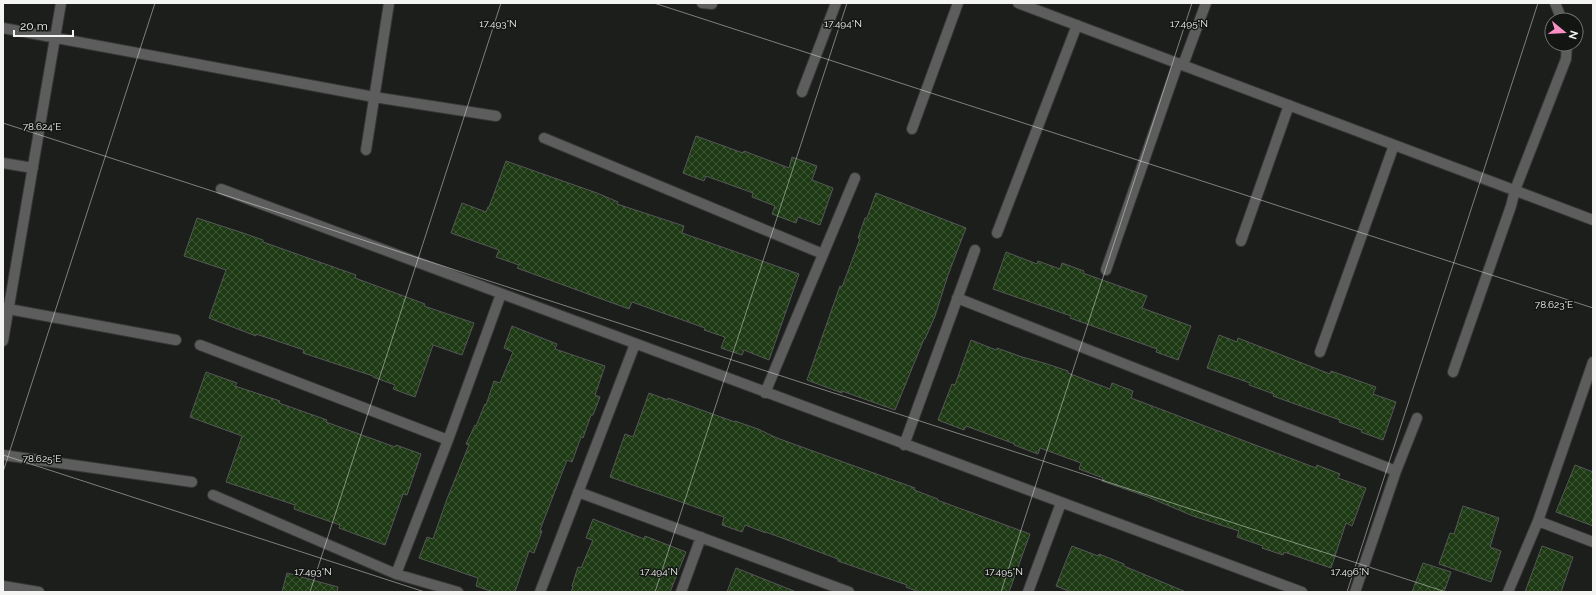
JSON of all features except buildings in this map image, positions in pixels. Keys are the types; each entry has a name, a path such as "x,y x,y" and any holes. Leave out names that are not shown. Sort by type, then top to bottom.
{"street":[{"path":"3,341 6,308 61,3"},
{"path":"366,150 389,3"},
{"path":"702,3 712,3"},
{"path":"802,92 836,3"},
{"path":"912,129 958,3"},
{"path":"1018,3 1593,220"},
{"path":"1106,270 1180,64 1206,3"},
{"path":"997,233 1077,25"},
{"path":"3,28 54,36 374,97 496,116"},
{"path":"1453,372 1515,190 1566,59 1566,52"},
{"path":"1241,241 1289,105"},
{"path":"544,138 823,254"},
{"path":"1320,352 1394,145"},
{"path":"3,163 32,168"},
{"path":"765,393 855,178"},
{"path":"221,189 904,445 1302,592"},
{"path":"904,445 975,250"},
{"path":"396,574 448,440 501,294"},
{"path":"957,298 1396,471"},
{"path":"6,308 176,340"},
{"path":"540,592 635,344"},
{"path":"200,345 448,440"},
{"path":"1508,592 1538,521 1593,362"},
{"path":"1355,592 1396,471 1417,418"},
{"path":"3,455 192,482"},
{"path":"578,492 849,592"},
{"path":"213,495 396,574 458,592"},
{"path":"1028,592 1061,503"},
{"path":"1538,521 1593,542"},
{"path":"681,592 701,537"},
{"path":"3,586 39,592"}]}
